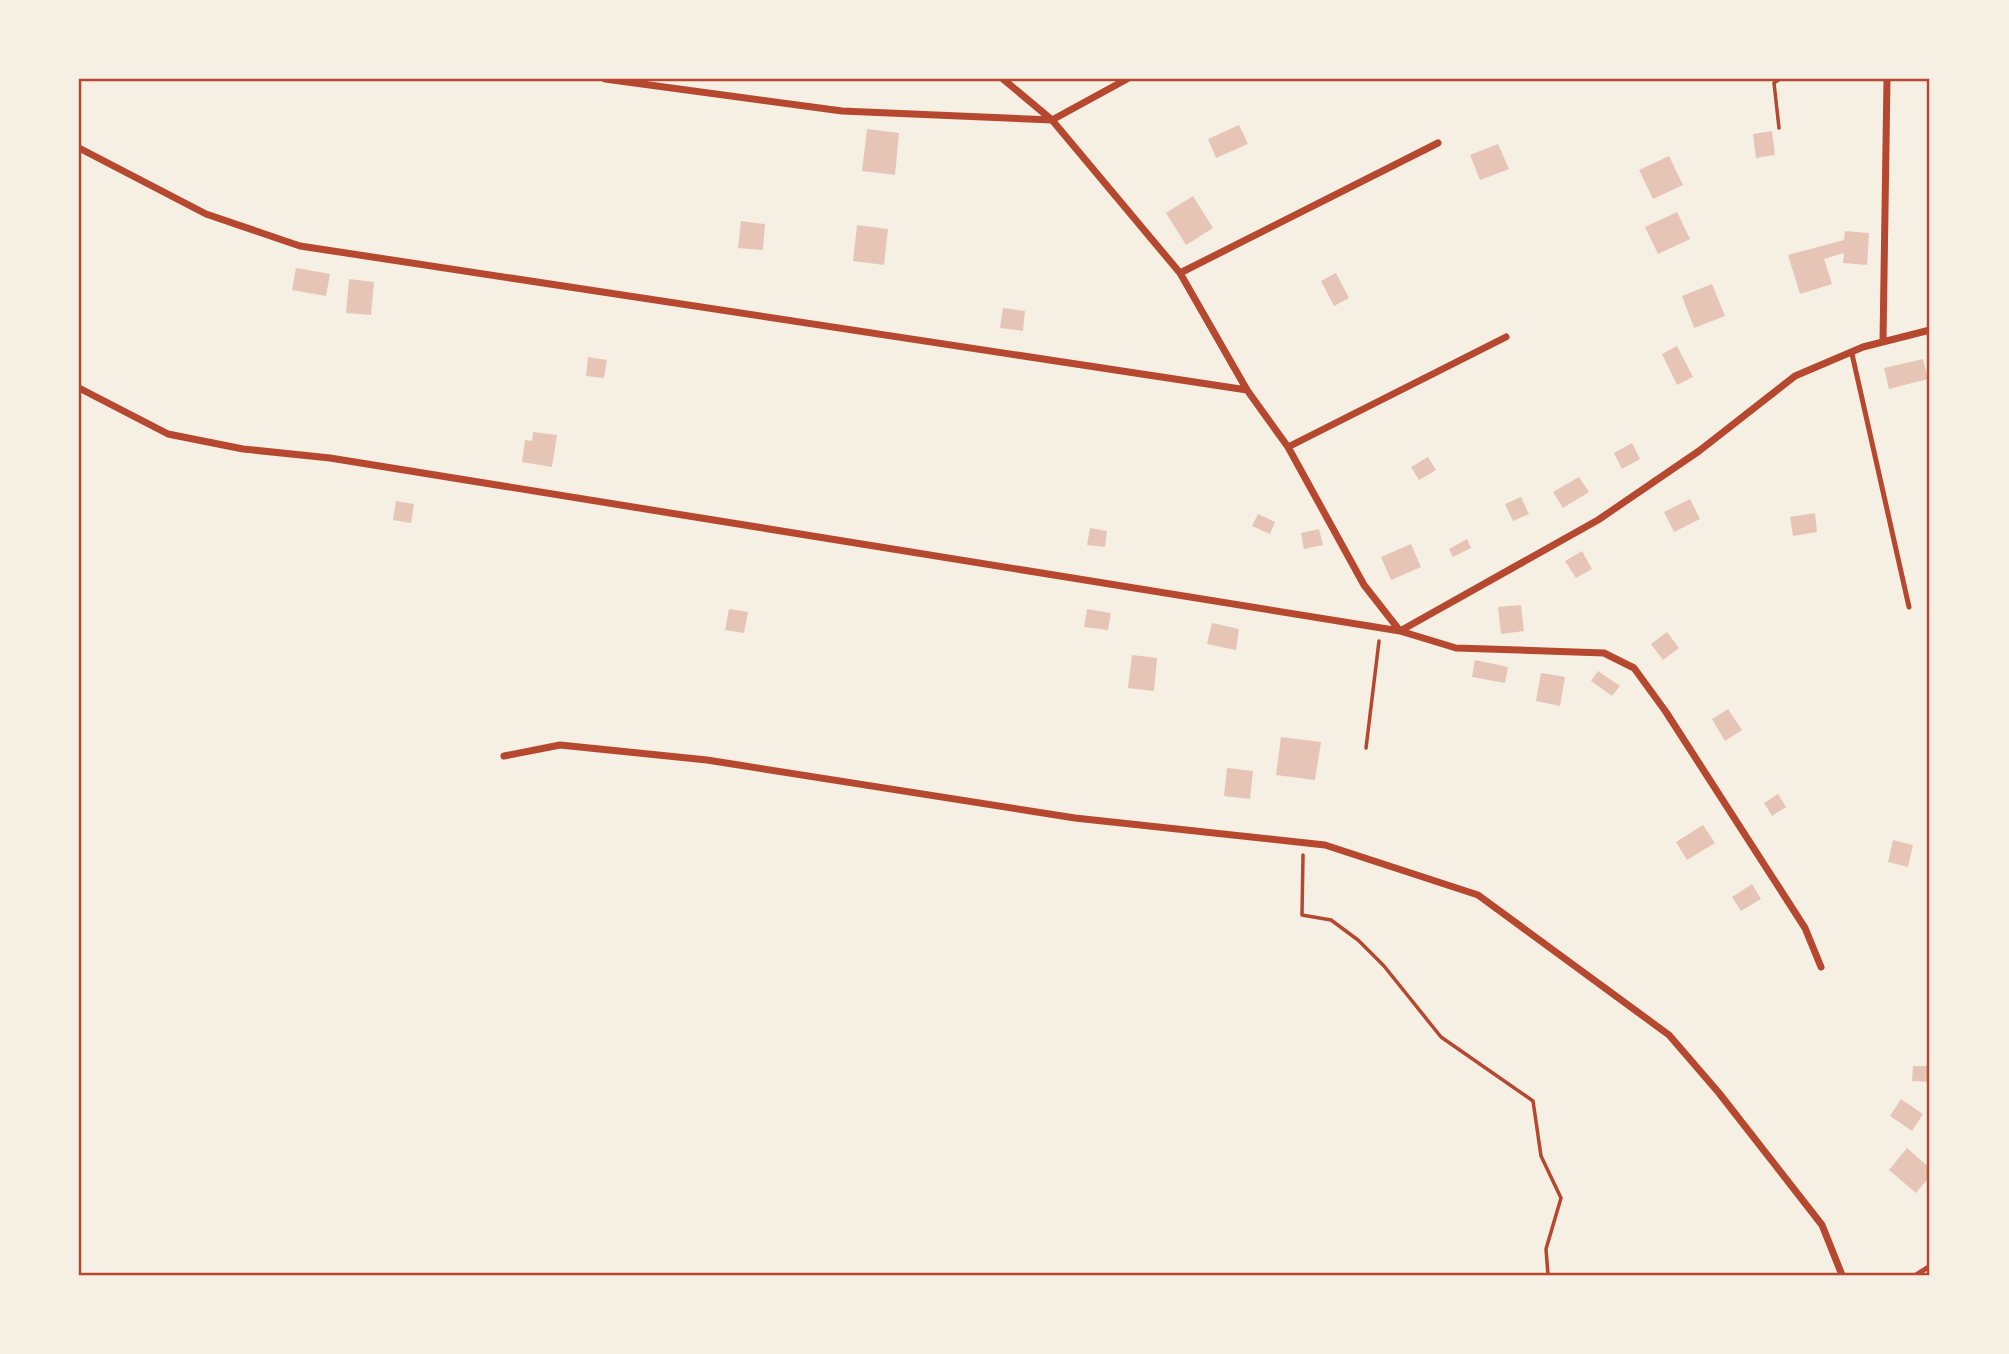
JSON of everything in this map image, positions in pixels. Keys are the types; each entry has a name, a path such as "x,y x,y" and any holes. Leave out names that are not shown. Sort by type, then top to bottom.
{"street":[{"path":"605,79 842,111 1052,120 1126,79"},
{"path":"1003,79 1052,120 1180,273 1247,390 1288,447 1364,585 1400,631"},
{"path":"1883,341 1887,79"},
{"path":"1180,273 1438,143"},
{"path":"79,148 206,214 300,246 1247,390"},
{"path":"1400,631 1598,520 1699,451 1748,410 1796,376 1883,341 1930,330"},
{"path":"1288,447 1506,337"},
{"path":"79,388 168,434 243,449 344,460 1400,631 1456,648 1604,653 1634,668 1666,712 1805,928 1821,967"},
{"path":"504,756 560,745 707,760 1075,818 1325,845 1478,895 1668,1035 1719,1093 1822,1225 1842,1275"}],"lane":[{"path":"1852,354 1909,607"},
{"path":"1916,1275 1930,1266"}],"path":[{"path":"1779,128 1774,83 1780,79"},
{"path":"1366,748 1381,628"},
{"path":"1303,843 1302,915 1331,920 1358,940 1384,966 1441,1037 1533,1101 1541,1156 1561,1198 1546,1249 1548,1275"}],"building":[{"path":"1239,125 1248,144 1216,158 1208,139"},
{"path":"867,129 899,133 895,175 862,171"},
{"path":"1772,131 1775,155 1756,158 1753,134"},
{"path":"1498,144 1509,169 1480,180 1470,155"},
{"path":"1669,156 1683,185 1653,199 1639,170"},
{"path":"1193,196 1213,228 1186,245 1166,213"},
{"path":"1677,212 1690,239 1658,254 1645,227"},
{"path":"741,221 765,224 763,250 738,248"},
{"path":"857,225 888,229 884,265 853,261"},
{"path":"1845,231 1869,233 1867,265 1843,263 1844,253 1824,259 1832,284 1800,294 1788,255 1844,240"},
{"path":"296,268 330,274 326,296 292,290"},
{"path":"1336,273 1349,298 1334,306 1321,281"},
{"path":"349,279 374,282 371,315 346,313"},
{"path":"1712,284 1725,316 1694,328 1682,296"},
{"path":"1003,308 1025,311 1023,331 1000,328"},
{"path":"1677,346 1693,377 1677,385 1662,354"},
{"path":"588,357 607,360 604,378 586,376"},
{"path":"1923,359 1928,379 1889,389 1884,368"},
{"path":"533,432 557,435 552,467 522,462 525,440 532,441"},
{"path":"1632,443 1640,459 1622,469 1614,453"},
{"path":"1428,457 1436,470 1419,480 1411,467"},
{"path":"1579,477 1589,492 1563,508 1553,492"},
{"path":"1521,497 1529,514 1513,521 1505,504"},
{"path":"1690,499 1700,519 1674,532 1664,512"},
{"path":"396,501 414,504 411,523 393,520"},
{"path":"1815,513 1817,532 1793,536 1790,517"},
{"path":"1258,514 1275,522 1270,534 1252,526"},
{"path":"1090,528 1107,531 1105,547 1087,545"},
{"path":"1319,529 1323,545 1304,549 1301,533"},
{"path":"1467,539 1471,548 1453,557 1449,549"},
{"path":"1411,544 1421,567 1391,580 1381,557"},
{"path":"1582,551 1592,569 1576,578 1565,561"},
{"path":"1521,605 1524,631 1501,634 1498,607"},
{"path":"729,609 748,612 744,633 725,630"},
{"path":"1087,609 1111,613 1108,630 1084,627"},
{"path":"1212,623 1239,629 1236,650 1207,644"},
{"path":"1667,632 1679,648 1663,660 1651,644"},
{"path":"1132,655 1157,658 1154,691 1128,688"},
{"path":"1475,660 1508,667 1505,683 1472,677"},
{"path":"1598,671 1620,686 1612,696 1591,681"},
{"path":"1541,673 1565,677 1560,706 1536,701"},
{"path":"1728,709 1742,730 1725,741 1712,719"},
{"path":"1281,737 1321,742 1315,780 1276,775"},
{"path":"1227,768 1253,771 1250,799 1224,796"},
{"path":"1778,794 1786,807 1772,816 1764,803"},
{"path":"1703,825 1715,843 1687,860 1676,842"},
{"path":"1893,840 1913,845 1908,867 1888,862"},
{"path":"1752,884 1761,899 1741,911 1732,897"},
{"path":"1913,1066 1929,1066 1929,1082 1912,1081"},
{"path":"1901,1099 1923,1114 1912,1131 1890,1116"},
{"path":"1907,1148 1930,1168 1930,1176 1916,1193 1889,1170"}]}
